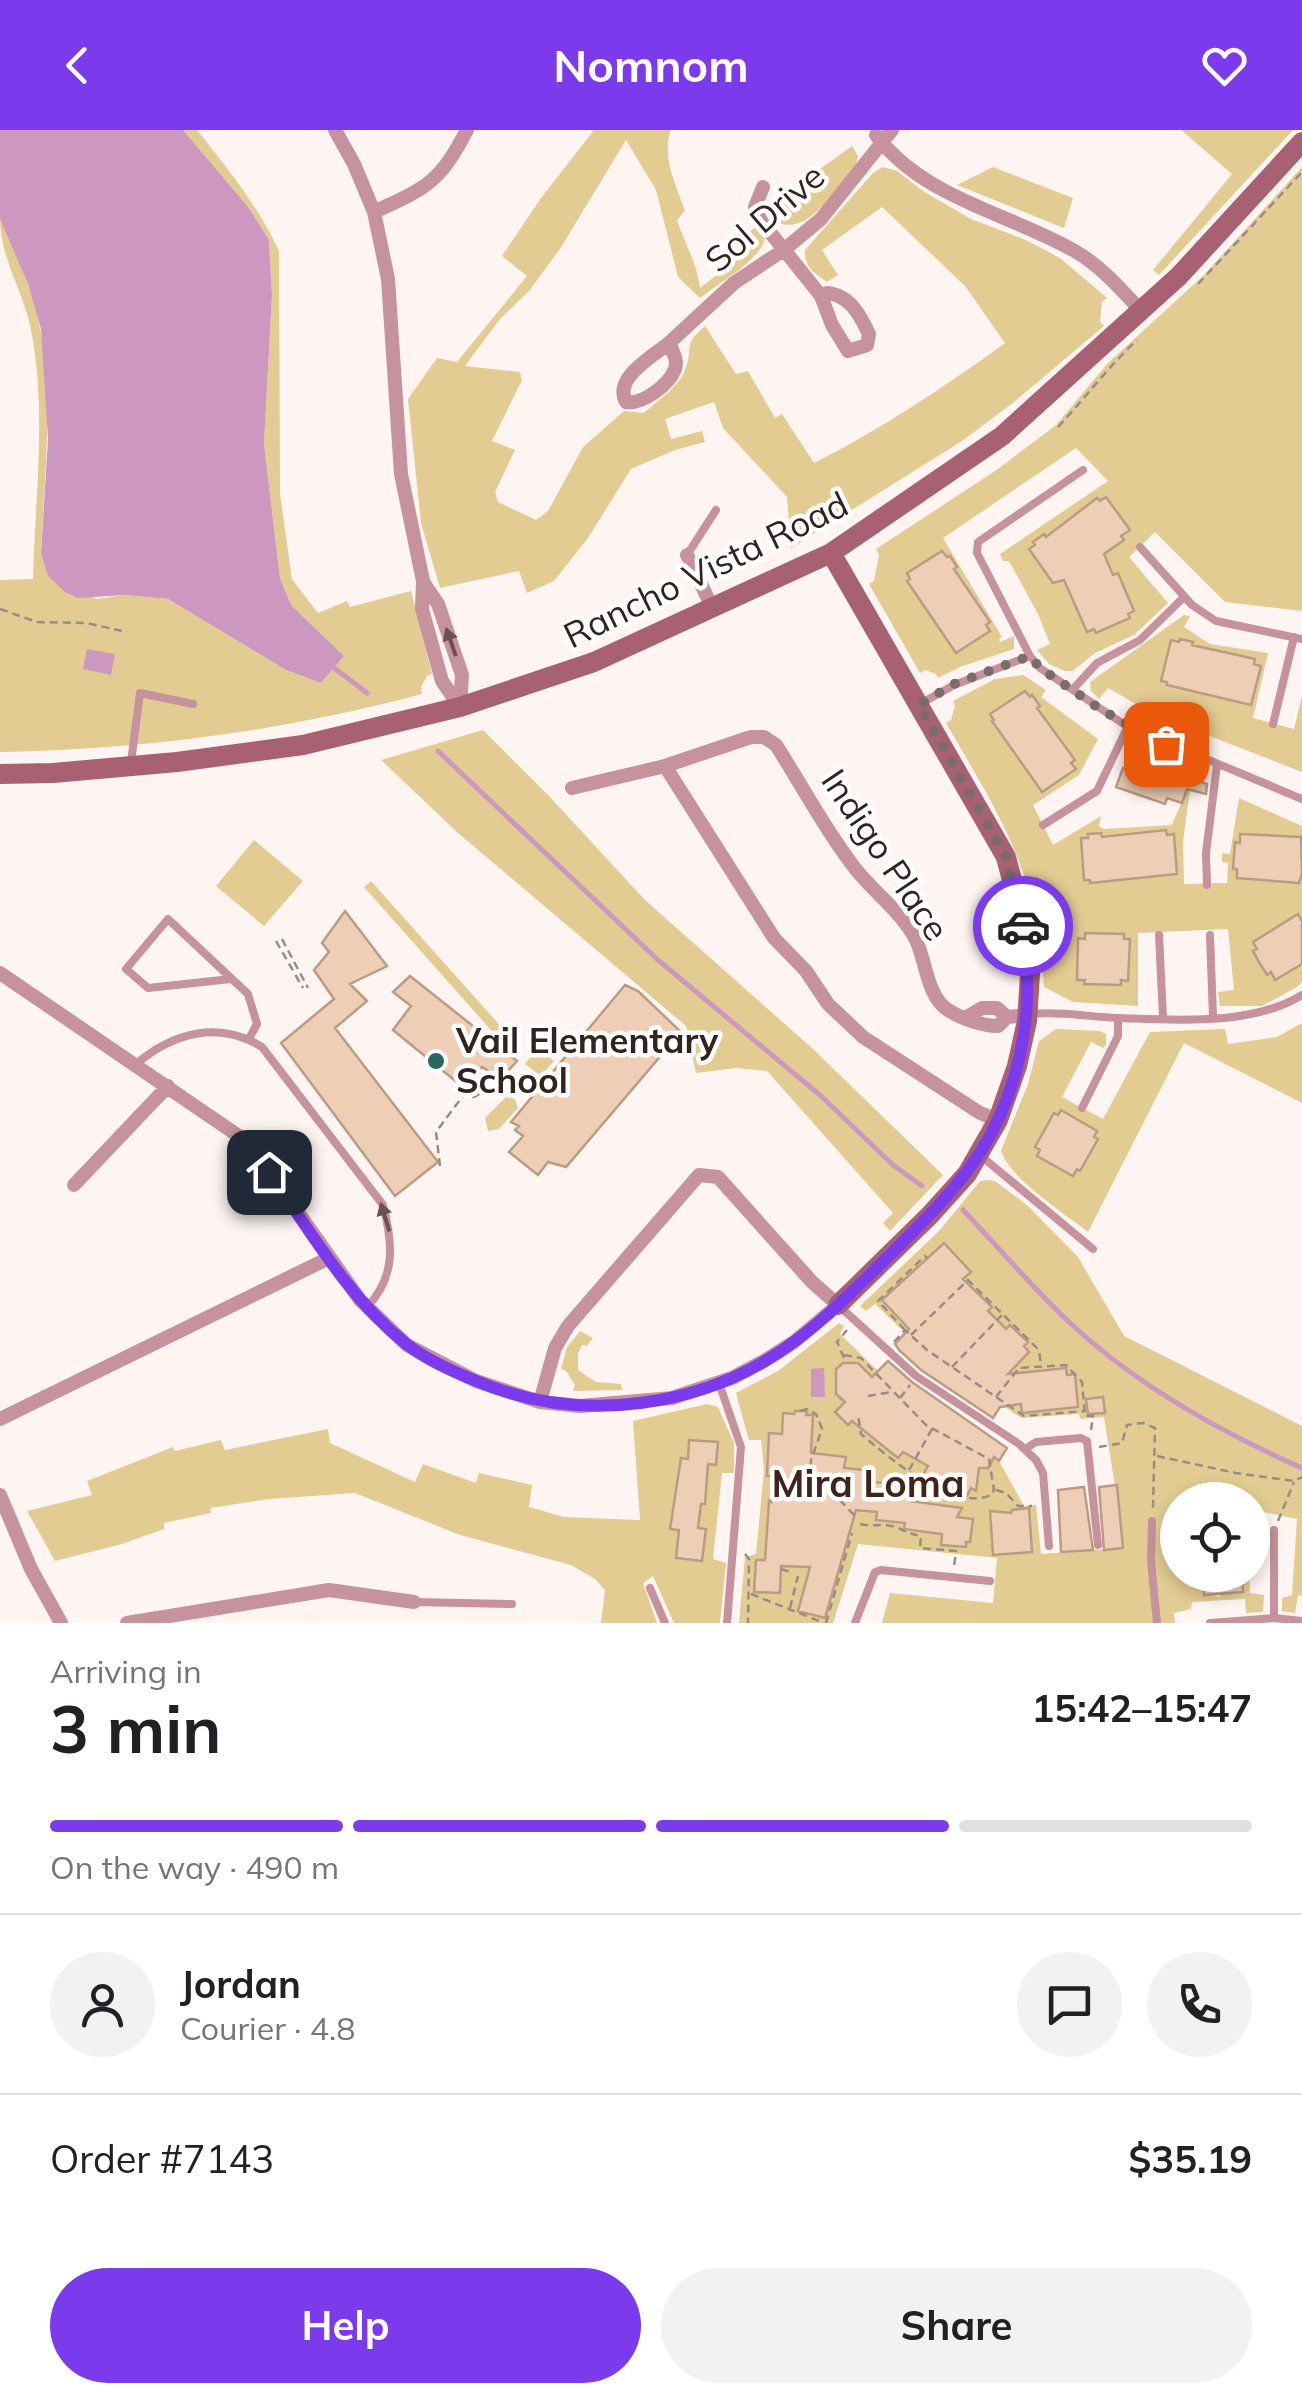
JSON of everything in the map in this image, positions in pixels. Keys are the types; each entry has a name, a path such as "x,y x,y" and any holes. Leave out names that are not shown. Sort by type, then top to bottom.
{"main road":[{"name":"Rancho Vista Road","path":"0,774 130,766 304,746 460,707 594,662 831,553 1002,436 1179,276 1302,142"},
{"path":"831,553 1006,857 1022,919 1030,974 1018,1016 1017,1066 998,1120 967,1174 930,1216 838,1305"}],"street":[{"path":"335,130 374,212 388,279 400,474 423,582 438,604 462,676 460,707"},
{"path":"374,212 421,190 447,167 467,130"},
{"name":"Sol Drive","path":"669,344 734,283 821,219 879,140 892,130"},
{"path":"879,140 926,179 969,204 1076,252 1142,312"},
{"path":"763,187 755,207 761,221 820,296"},
{"path":"687,555 713,609"},
{"name":"Indigo Place","path":"572,788 764,737 776,745 853,866 882,893 915,939 940,1002 948,1010 968,1017 982,1008 998,1008 1018,1016"},
{"path":"665,766 774,938 806,971 828,1004 863,1037 980,1113 998,1120"},
{"path":"0,973 249,1143 368,1307 407,1345 476,1381 540,1402 580,1406 672,1398 720,1383 764,1362 838,1305 799,1269 725,1184 708,1174 699,1174 568,1326 555,1348 540,1402"},
{"path":"74,1185 168,1086"},
{"path":"0,1419 329,1258"},
{"path":"0,1495 60,1623"},
{"path":"127,1623 329,1590 414,1602"}],"lane":[{"path":"1083,470 978,542 976,548 1030,656 1040,668 1128,726 1302,799"},
{"path":"687,555 716,510"},
{"path":"1140,547 1184,597 1216,621 1298,638 1273,724"},
{"path":"1074,688 1097,663 1140,640 1184,597"},
{"path":"919,705 954,684 1030,656"},
{"path":"130,766 140,693 193,704"},
{"path":"1043,825 1096,791 1128,726"},
{"path":"1207,884 1206,853 1217,765"},
{"path":"231,979 148,988 126,970 168,919 248,994 256,1024 249,1039"},
{"path":"1159,935 1163,1018"},
{"path":"1210,936 1214,1017"},
{"path":"1018,1016 1248,1016 1275,1010 1302,995"},
{"path":"1082,1108 1118,1036 1118,1018"},
{"path":"136,1064 157,1047 216,1031 249,1039 262,1047 383,1205 391,1235 390,1268 382,1292 368,1307"},
{"path":"978,1154 1092,1250"},
{"path":"838,1305 916,1376 1024,1449 1043,1473 1050,1546"},
{"path":"720,1383 741,1447 727,1623"},
{"path":"1024,1449 1036,1442 1086,1444 1098,1545"},
{"path":"1152,1521 1157,1623"},
{"path":"1274,1530 1274,1618"},
{"path":"855,1623 875,1572 881,1570 990,1581"},
{"path":"650,1588 665,1623"},
{"path":"414,1602 512,1604"},
{"path":"1210,1623 1274,1618 1302,1621"}],"path":[{"path":"0,609 37,622 86,623 127,632"},
{"path":"276,941 306,988 282,938"},
{"path":"440,1166 436,1132 465,1092 474,1097 492,1086"},
{"path":"927,1258 878,1300 905,1330 1024,1416 1084,1411"},
{"path":"911,1335 968,1280 1040,1352 1041,1365"},
{"path":"952,1367 1003,1314"},
{"path":"856,1321 838,1340 844,1356 861,1358 932,1429 990,1458 994,1490 984,1498 963,1499 908,1471 860,1434 858,1415"},
{"path":"886,1350 905,1330"},
{"path":"996,1397 1019,1368 1066,1365 1079,1378 1085,1416 1093,1416 1086,1444 1119,1445 1127,1425 1144,1423 1155,1428 1152,1521"},
{"path":"900,1398 916,1376"},
{"path":"868,1396 892,1392"},
{"path":"800,1411 807,1409 816,1414 822,1429 811,1460 810,1480"},
{"path":"908,1471 932,1429"},
{"path":"1156,1456 1236,1474 1294,1480 1302,1477"},
{"path":"1274,1530 1294,1480"},
{"path":"818,1488 835,1495 855,1516"},
{"path":"994,1490 1006,1494 1018,1506 1033,1506 1034,1519"},
{"path":"860,1524 897,1528 921,1536 920,1548 956,1552 953,1577"},
{"path":"750,1594 825,1623 852,1534"},
{"path":"734,1552 749,1558 748,1623"},
{"path":"781,1569 795,1574 790,1610"}],"shaded area":[{"path":"0,130 183,130 249,208 269,240 272,295 264,444 280,578 291,605 344,656 321,683 286,670 168,599 125,595 78,598 48,576 41,553 48,439 41,329 28,284 0,219"},
{"path":"183,130 197,130 209,145 252,203 279,251 280,494 292,579 318,613 347,601 350,607 411,591 432,674 421,687 422,694 266,728 107,747 0,752 0,580 33,579 39,423 31,330 4,247 0,219 33,300 44,356 47,440 41,553 96,599 125,595 168,599 286,670 321,683 344,656 291,605 280,578 264,444 272,295 269,240 249,208"},
{"path":"594,130 671,130 669,161 685,211 677,220 700,288 748,251 745,236 756,226 765,239 746,264 700,298 678,277 656,190 626,140 560,249 465,366 520,372 522,380 492,441 515,450 495,492 498,502 536,520 548,511 583,447 624,411 644,413 678,382 688,363 691,342 705,326 736,374 748,371 775,418 782,414 814,463 912,407 1005,343 965,286 882,207 822,250 838,275 827,282 808,265 805,250 874,172 883,167 897,171 971,219 1060,258 1107,298 1102,302 1100,321 1104,326 962,441 791,548 787,497 723,428 714,402 665,419 671,439 702,431 705,442 631,469 588,538 554,581 527,593 519,571 440,588 421,523 408,399 437,358 457,362 527,276 502,256"},
{"path":"1181,130 1293,130 1159,275 1153,270 1232,174"},
{"path":"852,146 858,156 856,165 822,206 802,222 779,223 775,214 778,199"},
{"path":"993,167 1073,198 1064,228 957,185"},
{"path":"1302,167 1302,611 1225,602 1155,532 1129,557 1168,603 1134,635 1095,653 1073,671 1049,664 1037,650 1050,644 1038,614 1009,561 1003,561 1000,554 1108,481 1076,448 943,538 1002,637 1000,642 1014,636 1014,649 938,678 925,670 920,673 869,584 874,581 879,555 876,549 998,469 1056,425 1108,363 1204,275"},
{"path":"1184,615 1190,616 1184,627 1210,644 1268,653 1253,718 1294,729 1302,696 1302,772 1153,714 1108,688 1099,699 1091,691 1090,682"},
{"path":"87,649 115,654 111,675 83,669"},
{"path":"1023,675 1046,690 1041,697 1098,739 1079,775 1033,805 1053,845 1101,816 1099,826 1104,829 1172,825 1187,789 1190,790 1183,841 1184,884 1227,883 1228,863 1222,862 1222,853 1230,854 1239,798 1302,826 1302,982 1297,987 1262,1006 1220,1006 1218,992 1234,990 1228,929 1138,933 1138,1006 1073,1002 1044,987 1034,911 1014,848 946,723 951,720 953,701 995,679"},
{"path":"483,730 645,900 812,1048 943,1175 890,1231 883,1223 893,1213 767,1071 736,1068 696,1073 686,1026 458,833 381,760"},
{"path":"254,840 303,881 264,926 216,886"},
{"path":"371,881 513,1040 505,1046 364,887"},
{"path":"1302,1023 1302,1103 1184,1043 1088,1232 1015,1173 1001,1151 1028,1084 1039,1041 1056,1029 1106,1034 1103,1048 1091,1042 1062,1097 1103,1119 1150,1032 1225,1029 1228,1044 1277,1037"},
{"path":"538,1047 554,1061 541,1076 525,1064"},
{"path":"506,1097 515,1099 518,1108 499,1129 488,1131 485,1118"},
{"path":"980,1181 995,1181 1027,1205 1078,1257 1124,1336 1302,1426 1302,1596 1298,1595 1295,1613 1282,1611 1282,1598 1292,1595 1297,1519 1270,1513 1270,1482 1160,1482 1160,1592 1205,1592 1220,1597 1250,1592 1264,1595 1263,1612 1246,1613 1245,1599 1192,1602 1191,1609 1174,1613 1175,1623 882,1623 890,1593 993,1603 997,1558 858,1544 833,1623 739,1623 745,1557 756,1554 764,1470 761,1440 749,1440 736,1393 778,1371 839,1323 844,1326 840,1334 907,1399 999,1461 1024,1506 1036,1505 1041,1554 1122,1548 1117,1486 1104,1417 1080,1419 1079,1414 1021,1418 925,1352 875,1304 866,1311 860,1306 940,1230"},
{"path":"580,1331 593,1338 587,1346 582,1345 578,1370 596,1382 621,1384 622,1390 573,1391 575,1385 561,1369 567,1347"},
{"path":"824,1368 825,1397 811,1397 811,1369"},
{"path":"707,1404 718,1407 734,1443 734,1473 722,1473 713,1559 726,1563 720,1623 674,1623 653,1576 643,1583 657,1623 601,1623 605,1590 571,1565 460,1535 355,1493 210,1508 211,1513 164,1523 164,1529 122,1544 55,1561 27,1511 92,1495 87,1481 173,1447 175,1451 221,1440 225,1450 328,1429 330,1443 415,1482 423,1464 476,1483 479,1473 532,1485 529,1507 564,1517 640,1520 633,1421"}],"building":[{"path":"1106,497 1130,530 1121,536 1124,540 1104,554 1113,575 1118,573 1134,611 1128,614 1130,618 1096,633 1094,629 1087,632 1064,580 1053,583 1029,549 1035,545 1033,542 1044,534 1046,537 1097,498 1100,501"},
{"path":"942,551 950,556 957,567 954,569 990,622 986,625 990,631 956,653 907,581 907,573"},
{"path":"1171,640 1255,659 1254,664 1261,666 1251,705 1161,681"},
{"path":"1025,691 1040,706 1037,708 1075,760 1071,763 1076,769 1042,792 990,714"},
{"path":"1129,765 1175,779 1178,773 1207,784 1206,794 1187,789 1182,803 1167,798 1165,804 1116,787 1123,768"},
{"path":"1166,830 1167,835 1174,834 1177,874 1090,883 1084,880 1081,838 1088,838 1088,834 1101,833 1102,837"},
{"path":"1240,834 1301,837 1299,883 1237,878 1237,869 1233,869 1235,842 1240,843"},
{"path":"345,911 387,966 350,984 367,1001 335,1028 438,1162 395,1196 281,1043 334,999 314,970 329,952 322,943"},
{"path":"1298,914 1302,921 1302,964 1275,980 1259,962 1253,942"},
{"path":"1085,933 1124,934 1124,939 1130,939 1128,981 1121,980 1121,985 1084,984 1085,980 1077,980 1078,938 1085,939"},
{"path":"410,976 517,1061 501,1079 482,1067 464,1088 393,1030 411,1006 393,992"},
{"path":"625,985 638,991 681,1032 566,1167 548,1162 538,1175 509,1152 523,1136 515,1130 519,1126 511,1122"},
{"path":"1061,1110 1097,1131 1094,1137 1098,1139 1080,1171 1077,1169 1073,1176 1037,1156 1040,1150 1035,1147 1054,1113 1058,1115"},
{"path":"944,1243 971,1272 963,1279 992,1307 988,1311 1006,1329 1010,1325 1028,1342 1024,1346 1029,1352 1008,1374 1066,1368 1067,1375 1075,1374 1078,1407 1022,1413 1021,1404 1000,1407 993,1418 921,1370 899,1350 895,1344 909,1329 882,1300"},
{"path":"888,1361 1007,1448 999,1461 994,1457 988,1468 979,1468 976,1491 971,1488 967,1496 923,1475 928,1466 903,1452 898,1458 835,1412 845,1402 836,1394 836,1369 843,1363 858,1363 872,1377"},
{"path":"1103,1397 1105,1413 1088,1414 1086,1399"},
{"path":"783,1413 813,1415 811,1453 846,1457 844,1468 864,1470 863,1481 883,1483 882,1492 911,1495 910,1501 962,1508 957,1517 973,1519 970,1542 966,1542 966,1547 941,1545 942,1534 904,1529 905,1523 876,1520 877,1512 856,1510 825,1618 798,1611 810,1567 781,1566 780,1593 754,1592 756,1560 765,1560 771,1502 773,1476 767,1476 769,1433 782,1434"},
{"path":"689,1440 718,1442 716,1465 708,1464 705,1504 701,1504 698,1528 706,1529 702,1561 676,1558 679,1530 670,1529 681,1458 688,1459"},
{"path":"1117,1485 1123,1548 1104,1550 1099,1487"},
{"path":"1084,1487 1093,1550 1061,1552 1058,1490"},
{"path":"1029,1508 1032,1552 993,1555 990,1511 1011,1513"}],"waterway":[{"path":"333,667 367,693"},
{"path":"438,751 658,960 922,1186"},
{"path":"963,1210 1055,1309 1122,1366 1209,1422 1302,1468"}],"way so far":[{"path":"1023,926 1006,857 919,705 954,684 1030,656 1040,668 1103,711 1166,744"}],"place":[{"name":"Vail Elementary School","path":"436,1061"}],"district":[{"name":"Mira Loma","path":"868,1484"}],"route":[{"path":"269,1172 360,1300 407,1345 476,1381 540,1402 580,1406 638,1403 699,1390 764,1362 794,1342 930,1216 967,1174 998,1120 1017,1066 1028,1015 1030,974 1023,926"}]}
